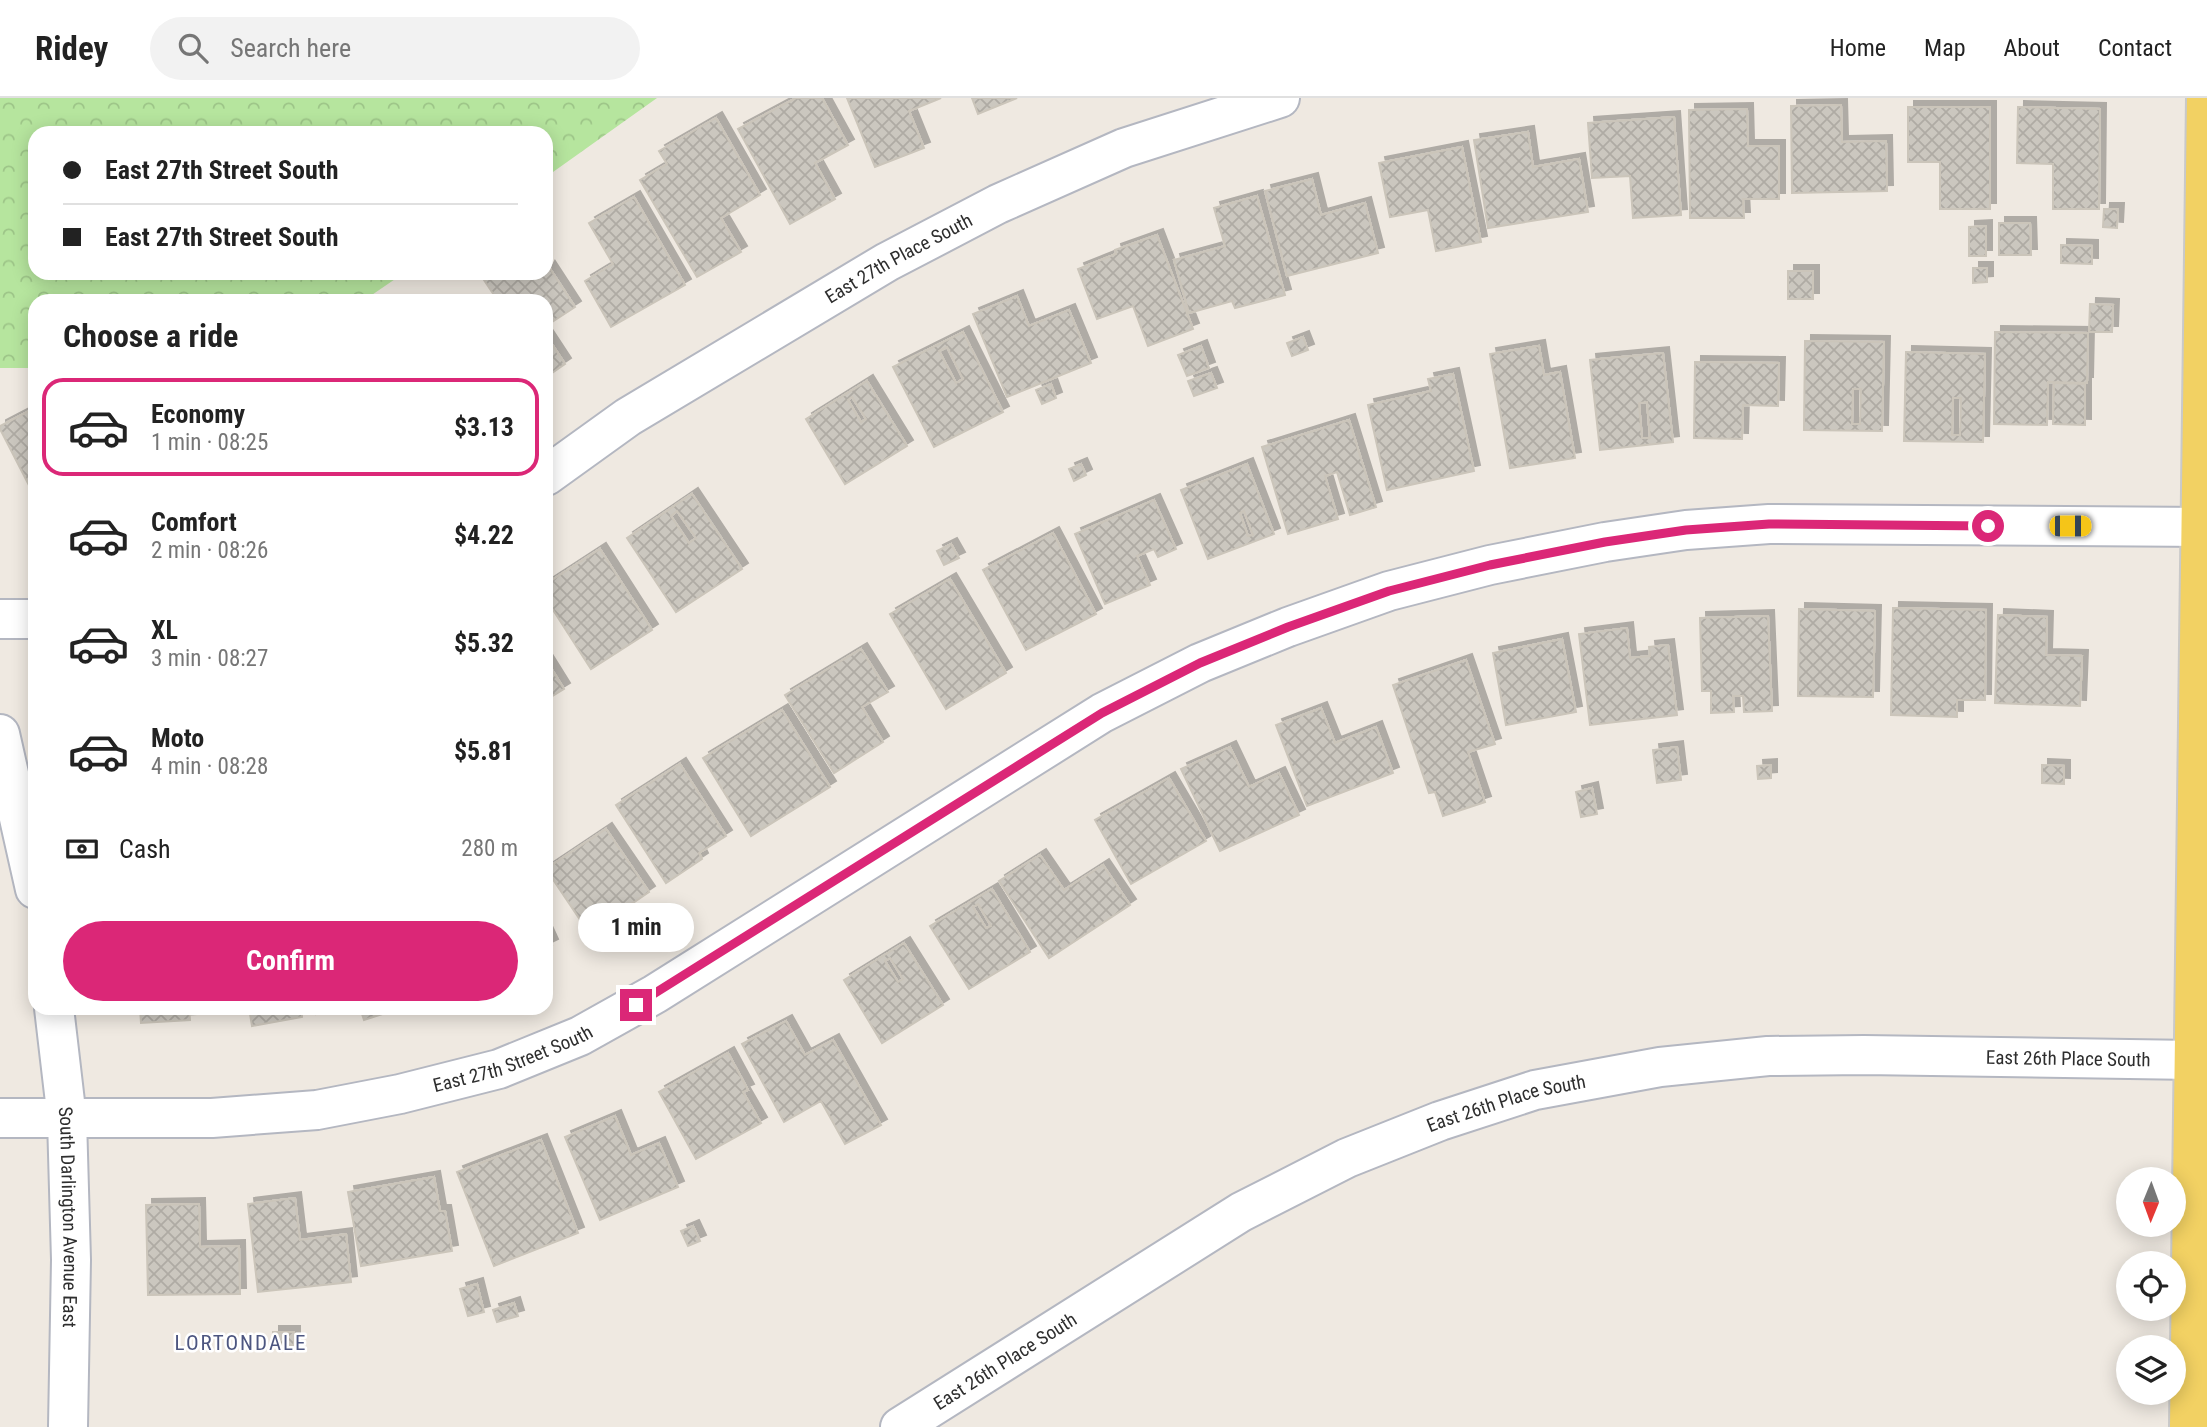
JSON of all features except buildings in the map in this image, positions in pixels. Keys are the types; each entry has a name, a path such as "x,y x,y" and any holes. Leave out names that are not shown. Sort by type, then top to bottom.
{"main road":[{"path":"2189,1427 2203,527 2206,98"}],"street":[{"name":"East 27th Place South","path":"553,471 628,417 887,262 998,204 1124,148 1280,98"},
{"name":"East 27th Street South","path":"0,1118 212,1118 317,1110 400,1094 499,1069 580,1036 655,994 1102,713 1200,663 1288,627 1389,591 1490,565 1605,542 1686,530 1769,524 2203,527"},
{"path":"0,619 28,619"},
{"path":"0,734 28,858"},
{"name":"South Darlington Avenue East","path":"55,1015 67,1119 71,1260 68,1427"},
{"name":"East 26th Place South","path":"901,1427 1241,1212 1347,1158 1440,1121 1535,1090 1660,1067 1768,1056 2194,1060"}],"green space":[{"path":"0,98 657,98 553,172 553,126 28,126 28,280 394,280 373,294 28,294 28,368 0,368"}],"district":[{"name":"LORTONDALE","path":"241,1343"}],"route":[{"path":"636,1005 1102,713 1200,663 1288,627 1389,591 1490,565 1605,542 1686,530 1769,524 1988,526"}]}
